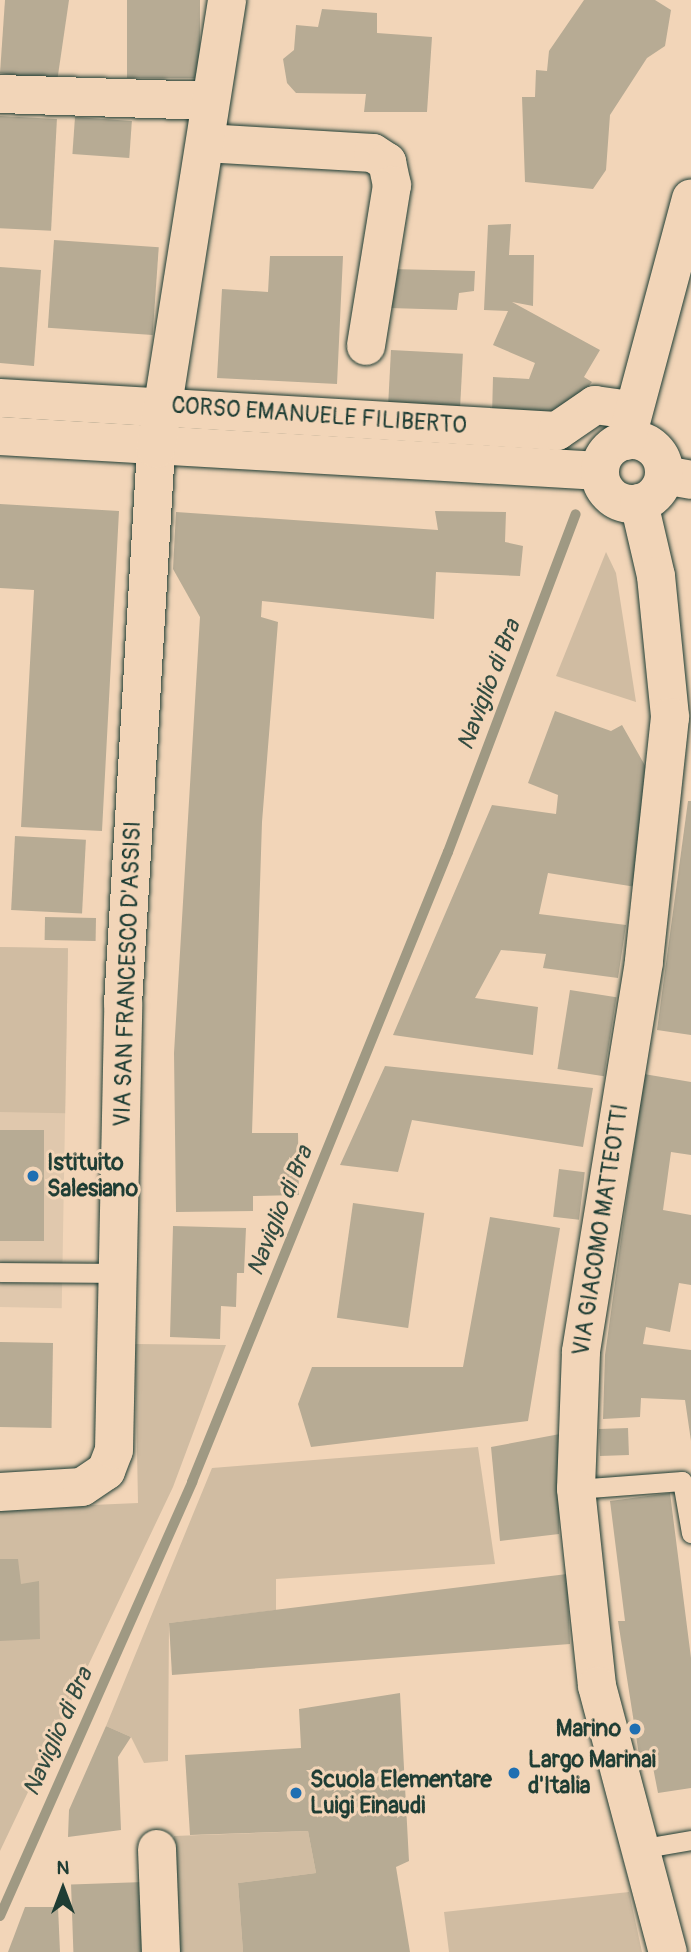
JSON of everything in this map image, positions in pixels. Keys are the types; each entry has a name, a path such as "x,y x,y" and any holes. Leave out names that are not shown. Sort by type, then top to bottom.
{"street":[{"name":"VIA SAN FRANCESCO D'ASSISI","path":"0,1492 82,1487 106,1471 114,1450 123,1004 156,449 227,0"},
{"path":"0,94 210,102"},
{"path":"205,143 373,153 387,162 391,185 366,346"},
{"path":"678,477 639,503 611,496 600,471 608,451 627,425 691,199"},
{"name":"CORSO EMANUELE FILIBERTO","path":"0,398 557,431 595,405 627,425 654,448 678,477"},
{"name":"CORSO EMANUELE FILIBERTO","path":"0,436 156,449 600,471"},
{"name":"VIA GIACOMO MATTEOTTI","path":"639,503 656,576 670,717 644,962 581,1352 576,1489 589,1645 639,1849 668,1952"},
{"path":"157,1849 161,1952"}],"lane":[{"path":"0,1272 118,1273"},
{"path":"576,1489 682,1481 691,1533"},
{"path":"639,1849 691,1840"}],"shaded area":[{"path":"606,552 616,573 636,702 556,676"},
{"name":"Istituito Salesiano","path":"0,947 68,948 62,1308 0,1307"},
{"path":"0,947 68,948 65,1113 0,1112"},
{"path":"135,1344 226,1345 173,1487 0,1851 0,1509 138,1503"},
{"path":"478,1447 495,1564 276,1579 276,1610 169,1623 168,1761 144,1763 131,1737 106,1726 212,1468"},
{"path":"308,1831 316,1873 238,1883 243,1952 178,1952 174,1836"},
{"path":"629,1892 642,1952 449,1952 444,1912"}],"building":[{"path":"5,0 69,0 57,82 0,73"},
{"path":"127,0 200,0 200,78 127,78"},
{"path":"584,0 655,0 671,10 665,46 647,58 610,115 606,170 593,189 525,182 522,97 535,97 536,70 547,71 549,51"},
{"path":"322,9 377,13 377,33 432,37 427,112 364,112 366,94 296,93 287,83 283,59 294,50 296,25 318,27"},
{"path":"0,116 57,119 51,231 0,228"},
{"path":"75,117 132,121 129,158 72,154"},
{"path":"511,224 509,255 534,255 533,306 512,302 600,350 584,377 592,382 558,421 492,416 493,377 529,379 535,363 493,345 508,311 484,310 488,225"},
{"path":"54,240 159,247 153,335 48,328"},
{"path":"270,256 343,256 337,384 217,378 222,289 268,292"},
{"path":"0,267 41,270 34,366 0,363"},
{"path":"391,269 475,271 474,291 459,293 457,310 389,308"},
{"path":"391,350 463,354 460,413 388,409"},
{"path":"0,504 119,511 102,831 21,827 34,590 0,588"},
{"path":"435,511 506,512 505,542 523,546 520,576 436,572 434,619 262,601 261,617 278,622 262,822 252,1133 298,1133 299,1195 253,1196 253,1211 176,1212 174,1053 200,617 173,569 176,512 438,530"},
{"path":"555,711 611,731 622,725 647,769 636,887 548,873 539,914 626,925 618,978 543,968 546,954 501,950 475,998 538,1007 533,1055 393,1035 492,805 556,814 558,795 528,783"},
{"path":"688,801 691,801 691,1035 657,1030"},
{"path":"15,836 86,840 82,914 11,910"},
{"path":"45,917 96,918 96,941 45,940"},
{"path":"570,990 616,997 604,1076 557,1069"},
{"path":"385,1066 593,1088 583,1147 412,1120 398,1172 340,1165"},
{"path":"644,1074 691,1082 691,1155 671,1152 663,1210 691,1215 691,1285 679,1283 670,1332 646,1327 643,1344 691,1350 691,1441 685,1400 641,1398 640,1417 603,1419 605,1355"},
{"path":"0,1130 44,1130 44,1241 0,1241"},
{"path":"559,1169 585,1172 579,1220 553,1217"},
{"path":"353,1203 424,1213 408,1328 337,1318"},
{"path":"490,1217 560,1228 528,1421 311,1447 298,1404 312,1367 463,1367"},
{"path":"173,1226 246,1228 244,1273 237,1273 236,1307 221,1306 220,1339 170,1337"},
{"path":"0,1342 53,1343 52,1428 0,1427"},
{"path":"628,1428 629,1455 600,1456 599,1429"},
{"path":"560,1434 559,1534 500,1541 491,1447"},
{"path":"670,1493 691,1658 691,1788 658,1793 650,1752 639,1755 618,1621 625,1621 610,1501"},
{"path":"0,1559 18,1559 21,1584 39,1581 40,1639 0,1641"},
{"path":"567,1574 570,1644 172,1675 169,1623"},
{"name":"Scuola Elementare Luigi Einaudi","path":"400,1693 409,1861 396,1867 410,1952 243,1952 238,1883 316,1873 308,1831 190,1835 185,1755 301,1748 299,1709"},
{"path":"106,1726 131,1737 118,1757 121,1830 68,1837 69,1810"},
{"path":"144,1882 146,1952 73,1952 71,1885"},
{"path":"25,1907 58,1907 60,1952 8,1952"}],"waterway":[{"name":"Naviglio di Bra","path":"0,1916 192,1482 448,852 576,514"}],"place":[{"name":"Istituito Salesiano","path":"33,1176"},
{"name":"Marino","path":"635,1729"},
{"name":"Largo Marinai d'Italia","path":"514,1773"},
{"name":"Scuola Elementare Luigi Einaudi","path":"296,1793"}]}
